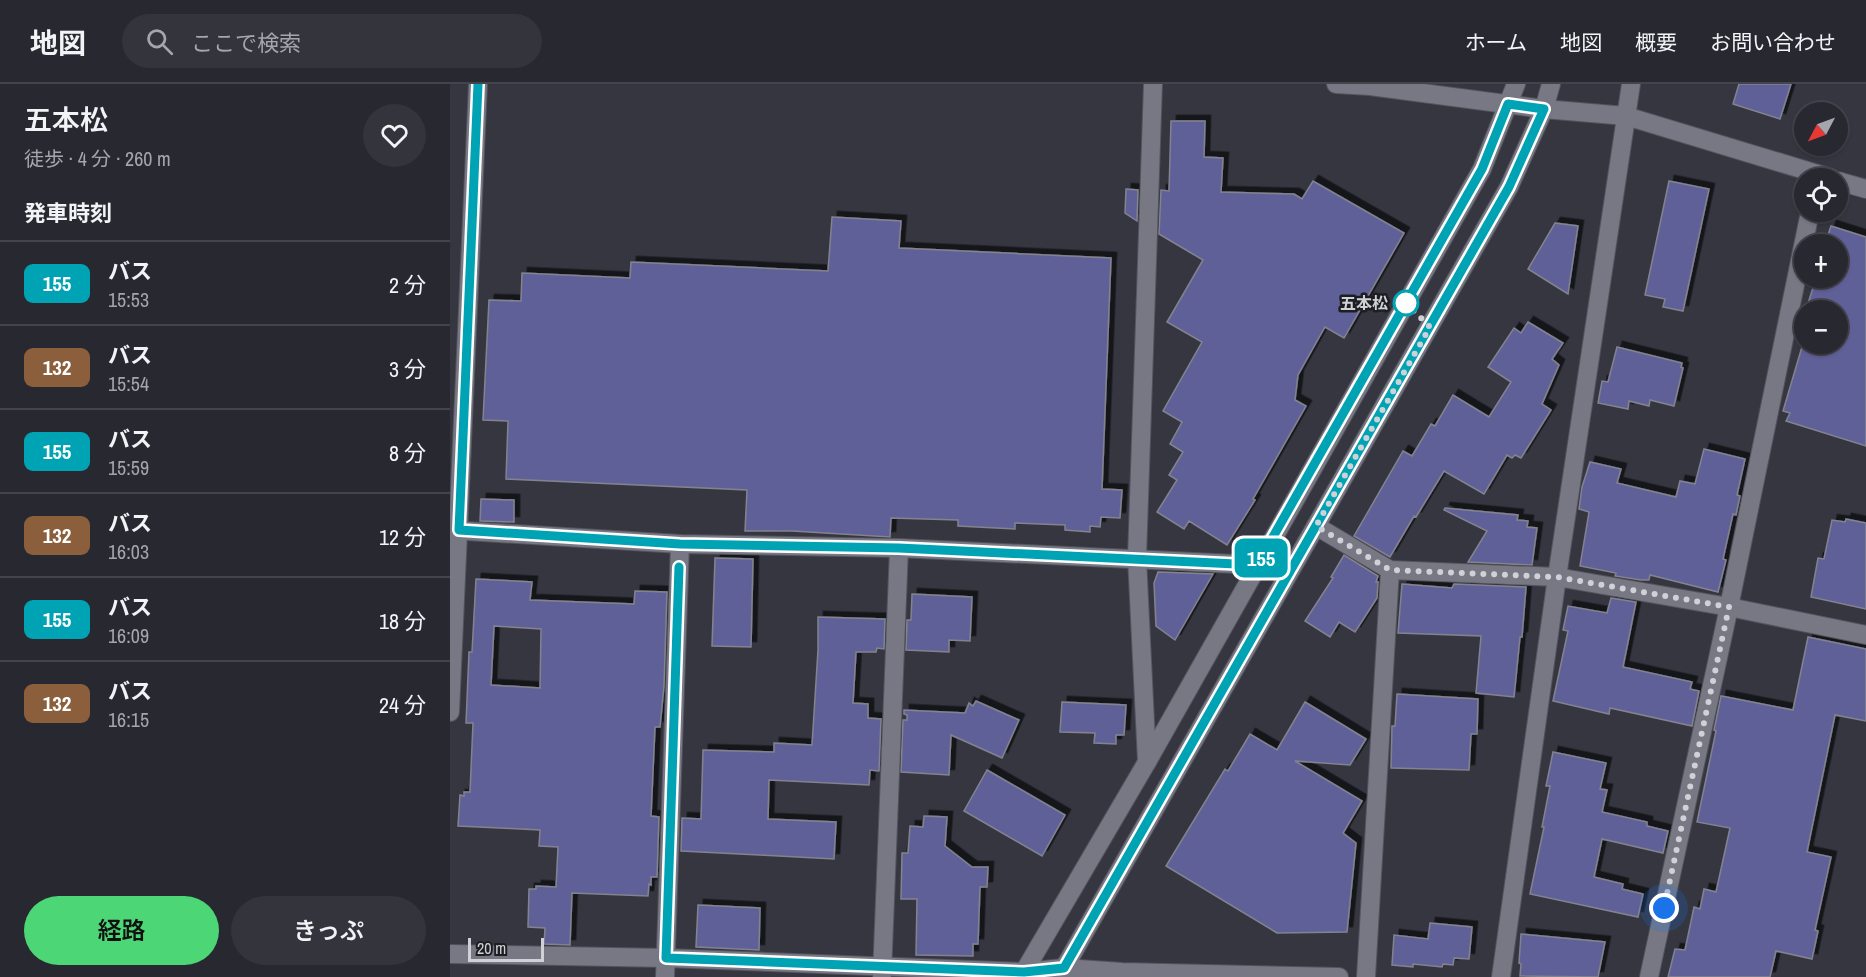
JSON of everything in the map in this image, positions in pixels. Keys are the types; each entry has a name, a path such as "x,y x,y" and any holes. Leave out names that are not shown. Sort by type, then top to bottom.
{"street":[{"path":"450,712 454,530 478,84"},
{"path":"1146,762 1137,558 1153,84"},
{"path":"1336,84 1370,86 1544,109 1626,117 1794,168"},
{"path":"1023,974 1146,762 1482,169 1516,84"},
{"path":"1061,973 1509,187 1544,109 1551,84"},
{"path":"1501,977 1557,577 1631,84"},
{"path":"1848,184 1866,189"},
{"path":"1649,977 1729,607 1808,222"},
{"path":"1316,526 1390,570 1557,577 1866,634"},
{"path":"454,530 680,544 899,548 1257,565"},
{"path":"665,977 680,544"},
{"path":"881,971 899,548"},
{"path":"1366,977 1390,570"},
{"path":"450,954 666,958 881,971 1339,977"}],"building":[{"path":"1739,84 1791,84 1780,119 1733,104"},
{"path":"1171,121 1205,121 1204,157 1223,158 1221,192 1294,194 1302,199 1313,181 1404,233 1344,338 1325,327 1298,375 1295,400 1306,406 1253,499 1255,500 1227,545 1189,521 1184,529 1157,512 1177,480 1169,475 1183,452 1170,444 1182,422 1163,411 1202,342 1167,322 1203,260 1159,234 1161,190 1169,191"},
{"path":"1669,181 1709,189 1683,311 1663,307 1665,299 1645,295"},
{"path":"1126,189 1138,190 1137,221 1125,213"},
{"path":"832,217 901,221 899,248 1111,258 1102,489 1122,490 1120,518 1101,517 1100,527 1090,526 1090,532 1065,530 1065,525 1015,523 1015,529 958,526 958,520 891,518 890,537 792,531 745,531 747,490 506,479 508,421 483,420 489,300 521,301 522,273 630,278 631,262 828,271"},
{"path":"1555,223 1578,226 1568,294 1528,269"},
{"path":"1831,226 1866,237 1866,446 1786,421 1790,413 1783,411 1800,354 1848,354 1848,300 1809,300 1813,288 1848,288 1848,234 1828,234"},
{"path":"1528,322 1563,343 1552,359 1559,365 1542,404 1551,410 1521,458 1515,455 1512,458 1507,455 1484,494 1444,471 1390,557 1354,536 1403,451 1412,456 1431,424 1435,426 1453,395 1489,417 1511,382 1488,367 1514,328 1521,333"},
{"path":"1617,347 1682,363 1683,368 1674,406 1650,400 1649,406 1629,401 1628,409 1598,403 1602,381 1608,382"},
{"path":"1704,449 1745,459 1737,495 1740,496 1736,515 1733,514 1723,559 1726,560 1718,592 1650,575 1649,580 1641,580 1615,576 1616,573 1580,566 1589,512 1579,509 1582,487 1590,462 1621,469 1617,483 1676,497 1680,481 1695,484"},
{"path":"481,499 514,500 514,522 480,521"},
{"path":"1445,508 1518,515 1517,520 1528,521 1527,527 1537,528 1532,565 1468,562 1487,531 1444,510"},
{"path":"1846,519 1866,523 1866,609 1811,597 1818,558 1824,559 1832,520 1845,522"},
{"path":"1344,555 1378,576 1377,598 1355,632 1339,622 1330,637 1305,621 1333,578 1331,577"},
{"path":"715,558 753,559 751,647 712,646"},
{"path":"1158,572 1213,574 1175,640 1156,626 1154,583"},
{"path":"476,579 532,582 530,600 634,604 635,591 667,592 664,686 660,727 655,727 651,816 659,817 657,877 651,877 648,896 572,893 570,945 544,944 545,928 528,927 529,889 536,889 536,886 556,887 558,847 539,846 540,830 458,826 460,795 464,796 464,792 470,792 473,723 466,723 469,652 472,652","holes":["494,626 541,629 540,688 491,685"]},
{"path":"1402,584 1452,588 1454,584 1526,587 1514,697 1476,693 1481,636 1398,633"},
{"path":"912,594 972,597 970,641 949,640 949,652 906,650 907,620 911,620"},
{"path":"1611,598 1636,602 1623,667 1692,682 1690,689 1699,691 1692,726 1610,708 1609,714 1553,701 1568,631 1563,630 1568,606 1607,613"},
{"path":"818,617 885,619 884,649 877,648 876,652 856,652 853,703 868,704 868,718 881,719 879,771 870,770 869,785 769,780 768,819 836,822 834,859 681,851 682,818 701,819 703,750 774,752 774,743 812,745"},
{"path":"1808,637 1866,649 1866,721 1835,715 1807,852 1831,857 1815,930 1818,931 1812,959 1776,951 1770,977 1668,977 1675,949 1685,950 1694,907 1700,909 1704,889 1716,892 1730,828 1697,822 1721,696 1793,710"},
{"path":"1397,694 1478,699 1477,734 1471,734 1469,770 1391,768 1392,726 1395,726"},
{"path":"976,701 1019,720 1002,758 951,735 949,775 901,772 903,720 907,720 904,710 965,713 969,703 973,706"},
{"path":"1062,702 1126,705 1124,735 1116,735 1116,744 1094,743 1095,733 1060,732"},
{"path":"1305,702 1366,739 1350,765 1295,761 1362,801 1343,833 1356,843 1347,932 1277,933 1166,866 1225,769 1228,771 1250,734 1277,750"},
{"path":"1553,752 1606,763 1600,789 1607,790 1602,812 1647,822 1647,826 1668,831 1663,853 1602,839 1594,877 1623,884 1622,889 1643,894 1638,917 1530,894 1544,827 1542,827 1550,786 1546,786"},
{"path":"987,770 1065,815 1042,856 964,811"},
{"path":"924,816 947,817 945,846 972,867 988,867 987,887 980,887 978,944 973,944 973,956 916,955 917,899 901,899 902,853 908,853 910,826 923,827"},
{"path":"698,905 760,908 759,950 696,947"},
{"path":"1430,923 1472,927 1469,959 1454,958 1453,965 1443,964 1442,967 1413,964 1413,967 1392,965 1394,935 1428,939"},
{"path":"1521,934 1605,942 1598,977 1520,976"}],"bus line":[{"name":"155","path":"478,84 459,530 680,544 899,548 1257,565 1482,169 1508,104 1544,109 1509,187 1064,968 1024,972 666,958 679,567"}],"place":[{"name":"五本松","path":"1406,303"}],"route":[{"path":"1406,303 1430,327 1316,526 1390,570 1557,577 1729,607 1664,908"}]}
